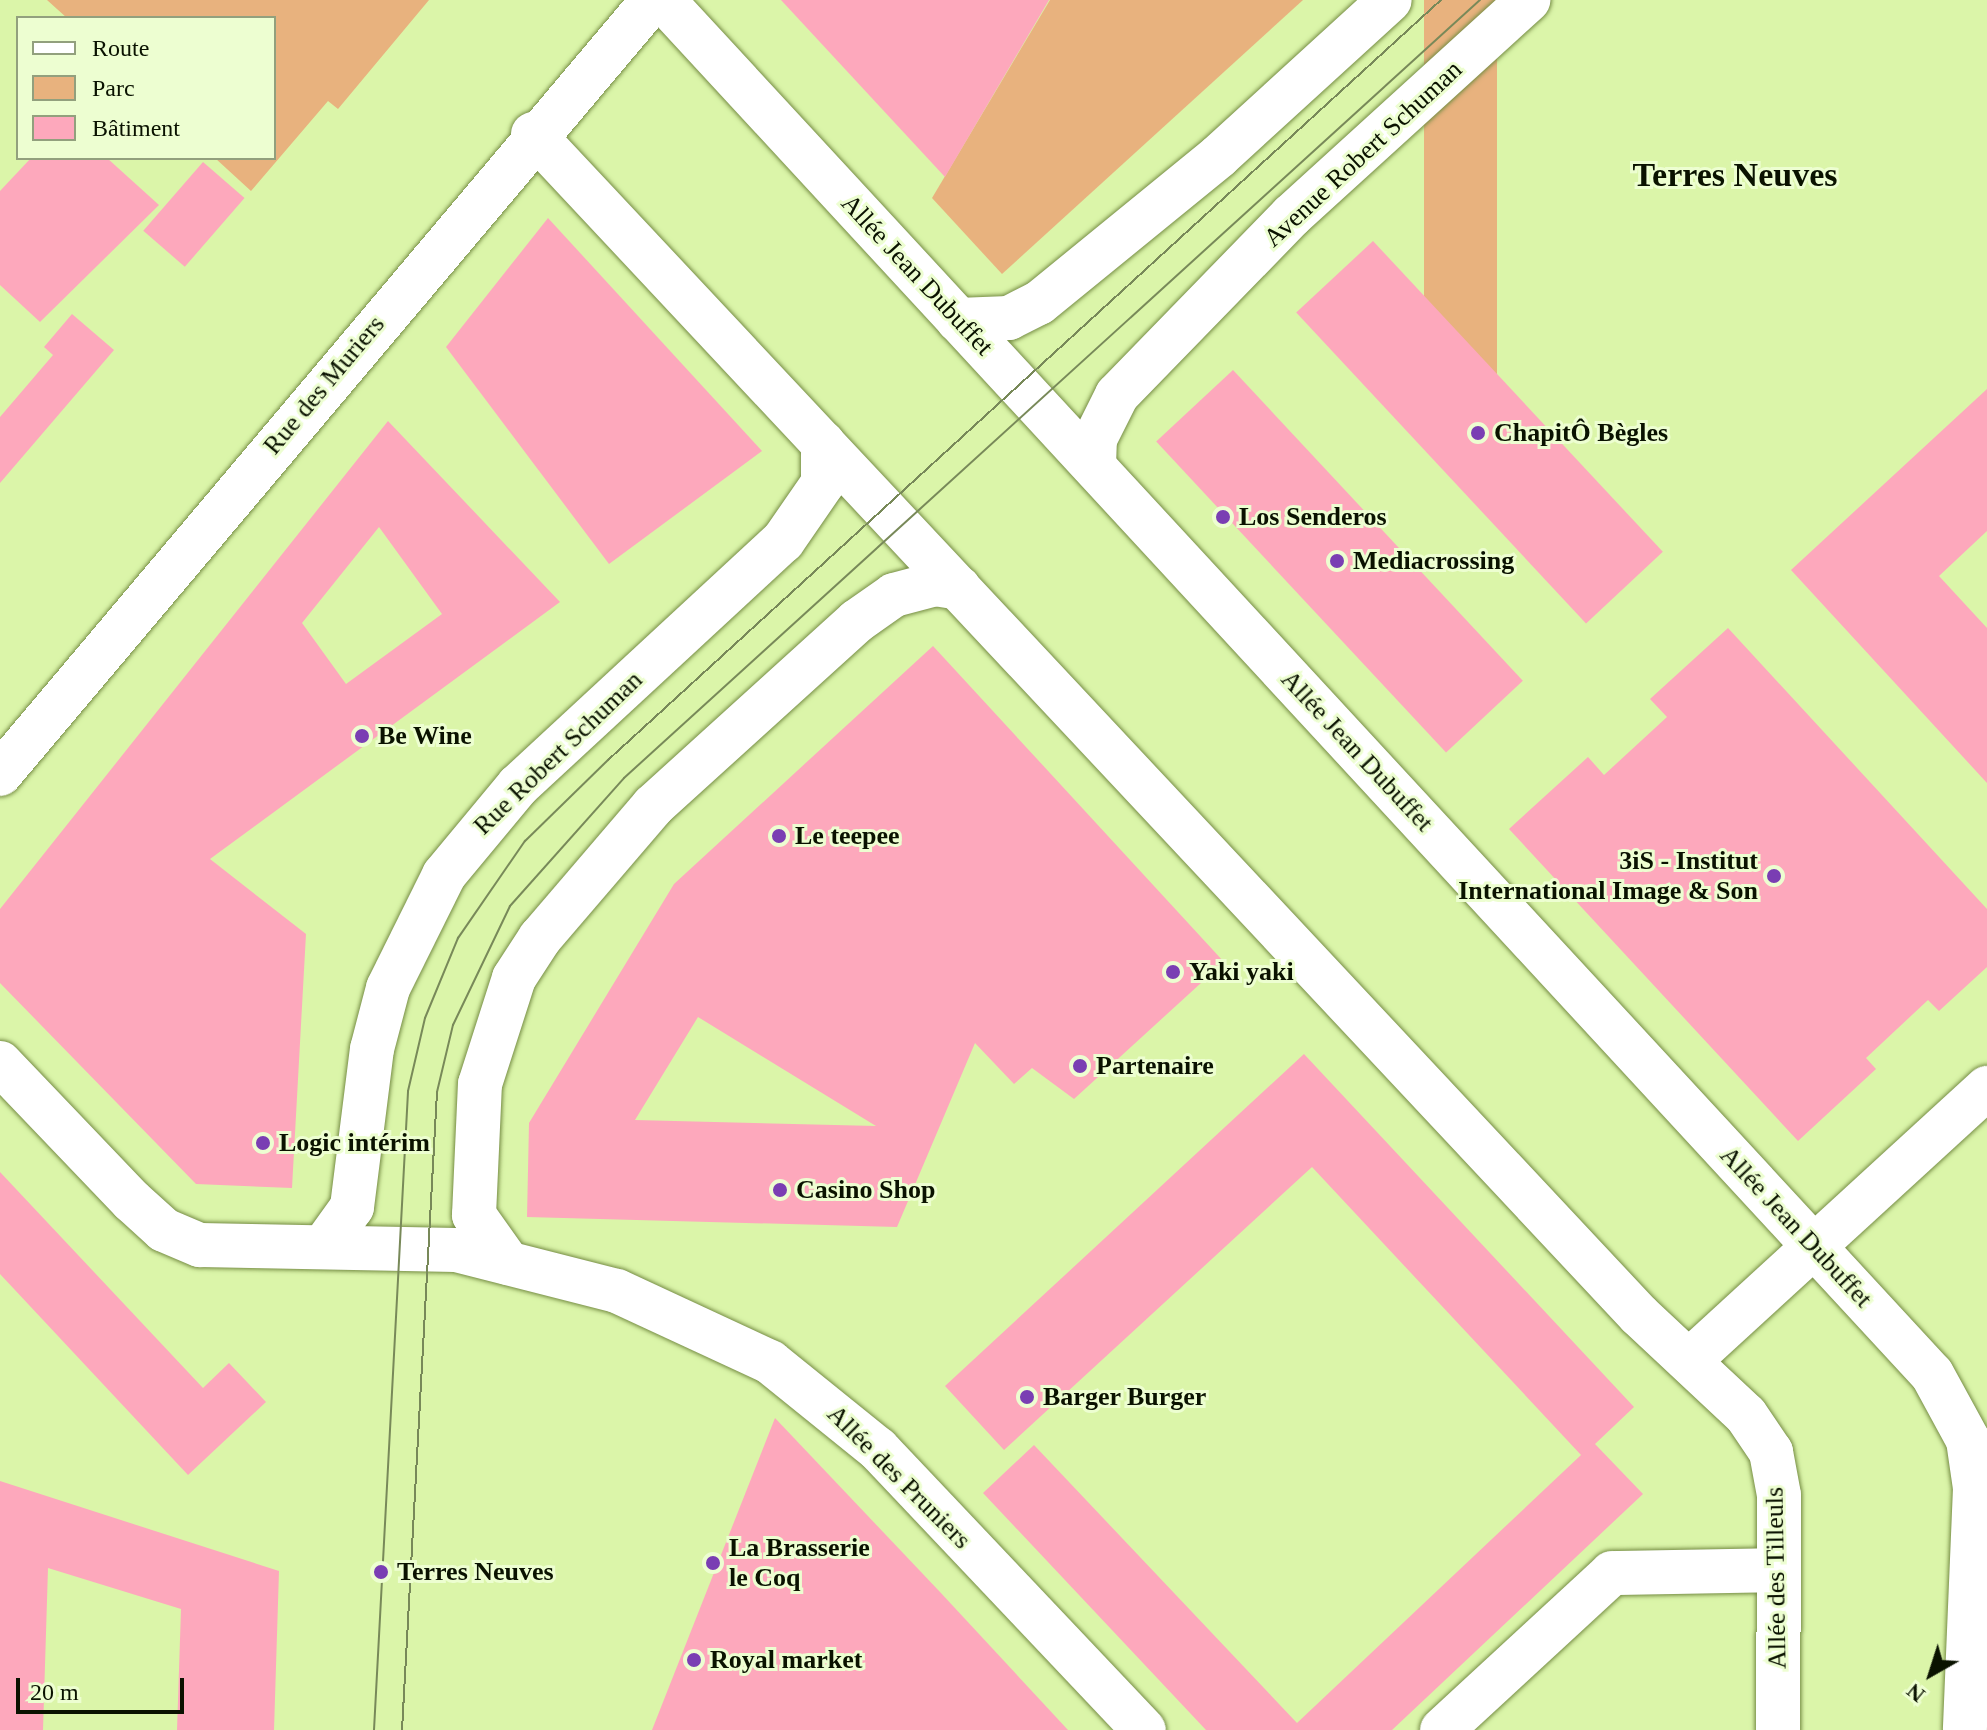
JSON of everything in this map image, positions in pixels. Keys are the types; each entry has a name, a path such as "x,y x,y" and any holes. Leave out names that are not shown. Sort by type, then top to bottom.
{"street":[{"name":"Rue des Muriers","path":"0,774 533,134 653,0"},
{"name":"Allée Jean Dubuffet","path":"663,0 1932,1374 1968,1440 1975,1488 1965,1730"},
{"path":"958,320 1009,318 1094,257 1219,156 1390,0"},
{"name":"Avenue Robert Schuman","path":"1094,466 1095,439 1117,395 1203,312 1291,216 1528,0"},
{"path":"533,134 1628,1304 1690,1360 1987,1088"},
{"name":"Rue Robert Schuman","path":"324,1246 352,1207 370,1062 388,988 444,875 518,786 792,531 823,483 823,443"},
{"path":"508,1263 474,1215 480,1084 514,978 540,938 653,806 857,621 894,595 935,584 959,588"},
{"name":"Allée des Pruniers","path":"0,1063 164,1230 200,1245 413,1246 508,1263 617,1291 694,1321 830,1406 1144,1730"},
{"name":"Allée des Tilleuls","path":"1690,1360 1746,1415 1771,1452 1779,1495 1778,1730"},
{"path":"1442,1730 1612,1573 1777,1570"}],"green space":[{"path":"47,0 429,0 338,109 328,101 251,191 217,160 276,160 276,16 65,16"},
{"path":"1050,0 1303,0 1002,274 932,198"},
{"path":"1424,0 1497,0 1497,445 1424,445"}],"building":[{"path":"781,0 1049,0 945,177"},
{"path":"29,160 109,160 159,205 40,322 0,285 0,191"},
{"path":"203,162 245,198 185,267 143,231"},
{"path":"548,218 762,451 609,564 446,347"},
{"name":"ChapitÔ Bègles","path":"1373,241 1663,552 1586,623 1296,313"},
{"path":"72,314 114,350 0,483 0,417 53,355 44,347"},
{"path":"1233,370 1523,681 1446,752 1156,442"},
{"path":"1987,389 1987,531 1939,576 1987,628 1987,783 1791,570"},
{"path":"388,421 560,602 210,859 306,934 292,1188 196,1184 0,983 0,909","holes":["379,527 442,614 346,684 302,623"]},
{"path":"1728,628 1987,909 1987,967 1939,1011 1928,1000 1866,1058 1876,1069 1798,1141 1509,829 1588,757 1604,775 1667,717 1650,699"},
{"path":"933,646 1224,962 1074,1099 1032,1068 1014,1084 975,1043 897,1227 527,1217 529,1123 674,884","holes":["698,1017 876,1126 635,1120"]},
{"path":"1304,1054 1634,1407 1595,1444 1643,1494 1392,1730 1206,1730 983,1493 1034,1445 1297,1723 1581,1455 1312,1167 1004,1450 945,1386"},
{"path":"0,1172 203,1388 229,1363 266,1402 188,1475 0,1274"},
{"path":"775,1418 940,1592 1068,1730 652,1730"},
{"path":"0,1481 279,1571 274,1730 177,1730 181,1609 48,1568 43,1730 0,1730"}],"tram line":[{"path":"374,1730 408,1091 425,1018 458,938 525,841 608,760 1441,0"},
{"path":"402,1730 437,1092 453,1025 510,906 624,778 1480,0"}],"place":[{"name":"ChapitÔ Bègles","path":"1478,433"},
{"name":"Los Senderos","path":"1223,517"},
{"name":"Mediacrossing","path":"1337,561"},
{"name":"Be Wine","path":"362,736"},
{"name":"Le teepee","path":"779,836"},
{"name":"3iS - Institut International Image & Son","path":"1774,876"},
{"name":"Yaki yaki","path":"1173,972"},
{"name":"Partenaire","path":"1080,1066"},
{"name":"Logic intérim","path":"263,1143"},
{"name":"Casino Shop","path":"780,1190"},
{"name":"Barger Burger","path":"1027,1397"},
{"name":"La Brasserie le Coq","path":"713,1563"},
{"name":"Terres Neuves","path":"381,1572"},
{"name":"Royal market","path":"694,1660"}],"district":[{"name":"Terres Neuves","path":"1735,175"}]}
